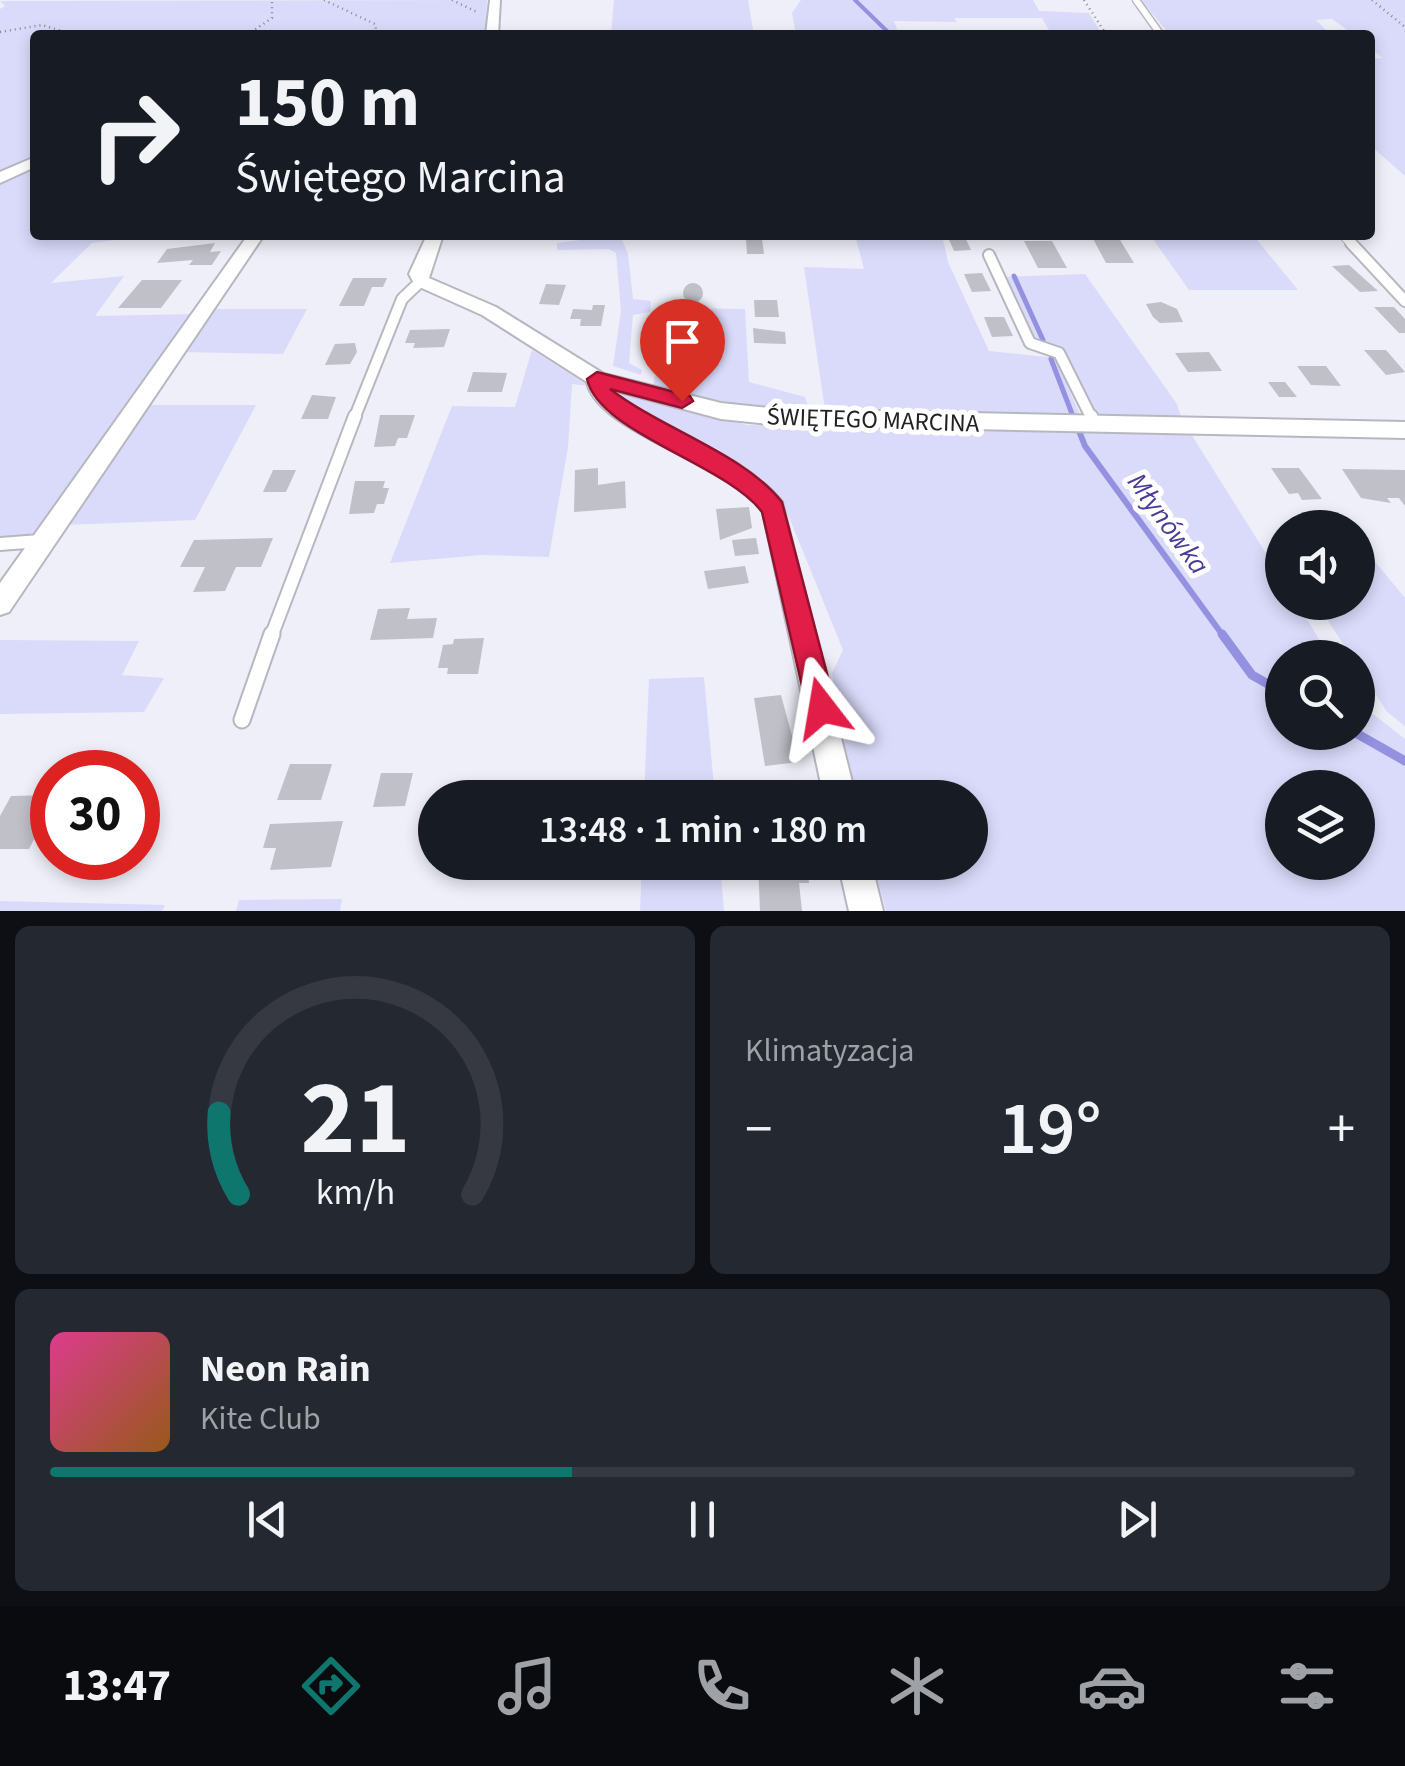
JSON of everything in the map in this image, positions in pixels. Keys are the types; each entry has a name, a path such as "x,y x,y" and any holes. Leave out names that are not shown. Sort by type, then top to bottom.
{"street":[{"path":"493,30 495,0"},
{"path":"0,178 30,163"},
{"path":"0,604 253,240"},
{"path":"421,281 418,274 434,240"},
{"name":"ŚWIĘTEGO MARCINA","path":"421,281 488,311 597,379 753,415 1093,426 1405,430"},
{"path":"597,379 600,394 655,432 756,486 774,509 836,780"},
{"path":"858,880 866,911"}],"lane":[{"path":"1136,0 1157,30"},
{"path":"1348,240 1405,301"},
{"path":"989,255 1030,342 1058,352 1093,426"},
{"path":"242,720 310,527 402,299 421,281"},
{"path":"0,544 44,541"}],"path":[{"path":"259,30 274,14 272,0"},
{"path":"324,0 375,24 376,30"},
{"path":"452,0 496,16"},
{"path":"1084,0 1103,30"},
{"path":"1372,0 1405,27"},
{"path":"0,32 42,24 60,30"}],"shaded area":[{"path":"487,0 485,30 30,30 30,240 115,240 92,243 51,283 124,276 95,316 195,314 43,527 27,536 0,537 0,9 5,6 0,1"},
{"path":"614,0 748,0 753,30 611,30"},
{"path":"801,0 1033,0 1039,11 1089,13 1099,30 1049,30 1042,18 954,18 957,22 894,21 897,30 795,30 792,13"},
{"path":"1141,0 1405,0 1405,176 1375,149 1375,59 1382,58 1375,52 1375,30 1347,30 1332,19 1316,20 1326,30 1166,30"},
{"path":"622,240 628,254 633,299 651,301 650,312 633,315 629,363 642,370 641,375 613,366 621,311 616,253 609,249 557,250 557,243"},
{"path":"856,240 943,240 948,262 989,351 1056,358 1080,415 825,410 804,267 864,269"},
{"path":"1154,240 1257,240 1298,290 1189,290"},
{"path":"1085,274 1177,404 1182,420 1100,420 1063,350 1031,340 1003,277"},
{"path":"667,308 745,309 749,382 805,397 809,409 747,406 653,387"},
{"path":"211,309 307,309 283,354 180,352"},
{"path":"532,350 589,386 572,384 568,447 549,557 482,555 390,563 452,406 515,407"},
{"path":"616,390 747,425 1191,434 1265,552 1265,620 1307,620 1320,640 1265,640 1265,750 1375,750 1375,715 1405,739 1405,911 886,911 878,880 988,880 988,780 851,780 832,673 843,650 789,517 764,480 612,396"},
{"path":"146,405 256,405 195,520 63,525"},
{"path":"1375,562 1405,598 1405,726 1387,712 1375,693 1375,640 1341,640 1327,620 1375,620"},
{"path":"0,640 139,641 122,675 164,678 144,712 0,714"},
{"path":"704,677 713,780 645,780 649,679"},
{"path":"641,880 721,880 724,911 640,911"},
{"path":"342,899 340,911 236,911 239,900"},
{"path":"0,901 165,905 162,911 0,911"}],"building":[{"path":"746,240 762,240 764,254 747,254"},
{"path":"949,240 966,240 971,250 954,251"},
{"path":"1094,240 1120,240 1134,263 1106,263"},
{"path":"1024,241 1052,241 1067,268 1038,268"},
{"path":"215,243 210,252 221,251 212,265 189,265 193,260 157,263 167,249"},
{"path":"1349,265 1378,291 1360,292 1332,266"},
{"path":"982,273 991,291 972,292 964,274"},
{"path":"353,278 387,278 383,287 372,287 364,306 339,306"},
{"path":"142,280 182,280 161,308 118,308"},
{"path":"693,283 703,293 693,303 683,293"},
{"path":"546,284 566,285 559,305 539,304"},
{"path":"754,300 777,300 779,317 755,317"},
{"path":"1161,302 1177,309 1183,322 1160,323 1153,317 1146,304"},
{"path":"593,305 605,305 601,326 580,326 581,319 570,319 573,309 592,310"},
{"path":"1374,307 1394,307 1405,319 1405,333 1399,333"},
{"path":"984,317 1004,317 1013,336 992,337"},
{"path":"753,328 785,332 786,344 754,343"},
{"path":"450,329 444,347 413,348 415,343 405,343 410,330"},
{"path":"355,343 357,352 350,364 325,365 335,344"},
{"path":"1364,350 1386,350 1405,372 1386,375"},
{"path":"1209,352 1222,371 1188,372 1175,353"},
{"path":"1297,366 1326,366 1341,386 1311,385"},
{"path":"473,372 507,373 502,392 467,392"},
{"path":"1268,382 1285,382 1297,397 1279,397"},
{"path":"312,395 336,397 328,419 301,419"},
{"path":"380,415 415,415 407,438 398,438 395,446 374,447"},
{"path":"598,468 598,485 625,481 626,508 574,512 575,470"},
{"path":"1271,468 1299,468 1322,499 1302,500 1298,493 1289,494"},
{"path":"1342,469 1405,470 1405,506 1399,498 1387,498 1391,503 1361,498"},
{"path":"273,470 296,470 286,492 263,492"},
{"path":"355,481 385,481 383,488 389,488 384,504 377,504 374,513 349,514"},
{"path":"749,507 752,528 720,540 716,509"},
{"path":"273,538 261,567 236,567 225,591 193,592 205,567 180,567 194,540"},
{"path":"756,538 759,554 735,556 732,540"},
{"path":"745,566 749,583 708,589 704,571"},
{"path":"410,608 407,619 437,618 433,638 370,640 378,609"},
{"path":"484,638 478,674 447,674 448,668 438,668 443,645 453,644 454,639"},
{"path":"781,695 799,762 765,766 754,698"},
{"path":"290,764 332,764 321,800 277,800"},
{"path":"381,773 413,773 405,806 373,807"},
{"path":"11,796 30,796 29,849 0,849 0,816"},
{"path":"343,821 331,867 270,870 276,848 263,848 270,824"},
{"path":"759,880 809,880 799,883 802,911 760,911"}],"waterway":[{"name":"Młynówka","path":"855,0 886,30"},
{"name":"Młynówka","path":"1014,276 1043,340"},
{"name":"Młynówka","path":"1051,359 1074,419"},
{"name":"Młynówka","path":"1073,416 1085,446 1224,637"},
{"name":"Młynówka","path":"1222,634 1252,675 1265,682"},
{"name":"Młynówka","path":"1375,744 1405,761"}],"route":[{"path":"682,401 597,379 600,394 655,432 756,486 774,509 822,708"}]}
